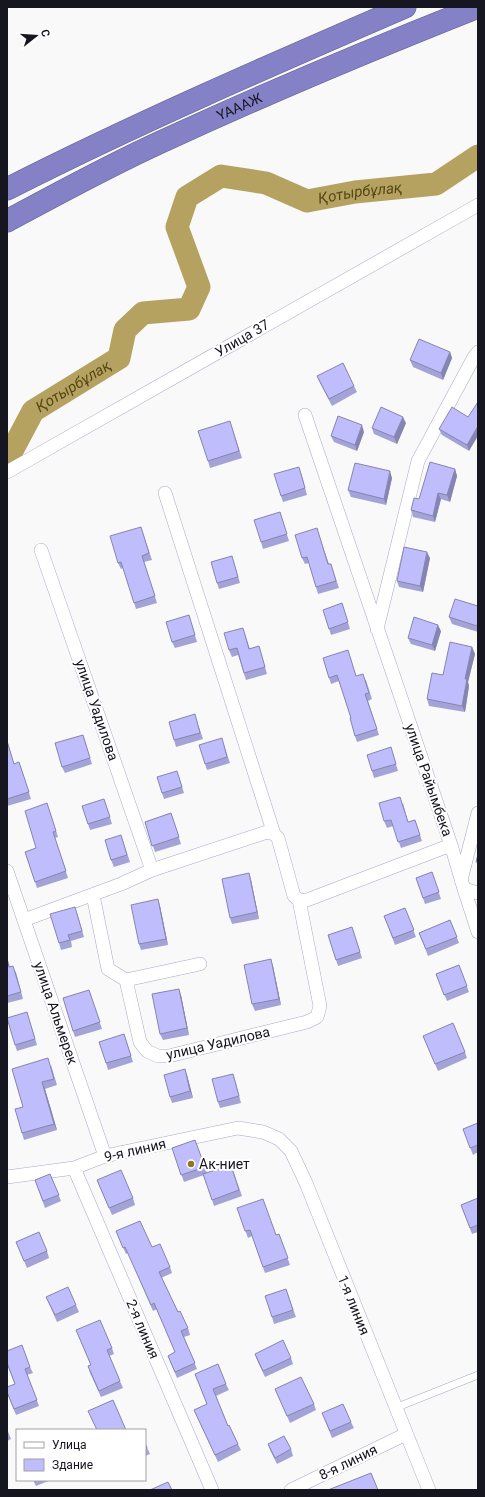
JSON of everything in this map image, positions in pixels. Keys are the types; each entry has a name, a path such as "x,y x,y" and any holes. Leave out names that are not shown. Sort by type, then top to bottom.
{"highway":[{"name":"ҮАААЖ","path":"7,189 146,120 405,7"},
{"name":"ҮАААЖ","path":"7,221 162,141 347,61 478,7"}],"street":[{"name":"Улица 37","path":"7,472 478,205"},
{"path":"377,630 418,461 478,352"},
{"name":"улица Райымбека","path":"305,415 451,845 462,885 478,932"},
{"path":"165,493 274,834 280,843 294,896 299,900 307,900 451,845"},
{"name":"улица Уадилова","path":"41,550 152,870"},
{"path":"478,813 462,885 478,893"},
{"path":"24,920 93,895 152,870 267,832 274,834"},
{"name":"улица Альмерек","path":"7,871 105,1156"},
{"path":"93,895 108,969 126,980 200,964"},
{"name":"улица Уадилова","path":"126,980 140,1042 147,1051 158,1056 169,1056 307,1022 317,1017 320,1006 299,900"},
{"name":"9-я линия","path":"7,1177 74,1168 105,1156 238,1128 263,1132"},
{"name":"1-я линия","path":"263,1132 279,1139 291,1151 306,1183 429,1490"},
{"name":"2-я линия","path":"74,1168 212,1490"},
{"name":"8-я линия","path":"291,1490 406,1434"}],"lane":[{"path":"395,1408 478,1375"}],"building":[{"path":"419,339 450,352 441,373 410,360"},
{"path":"343,363 354,386 329,399 317,376"},
{"path":"478,402 478,426 467,445 439,429 452,407 468,417"},
{"path":"381,407 403,417 394,437 372,428"},
{"path":"338,416 362,425 355,445 331,436"},
{"path":"230,421 239,451 208,461 198,431"},
{"path":"430,462 455,469 447,495 438,493 433,516 411,510 414,498 419,499"},
{"path":"355,463 390,471 384,499 348,490"},
{"path":"299,467 305,488 281,496 274,474"},
{"path":"280,512 287,534 261,542 254,520"},
{"path":"141,527 149,553 142,556 155,596 134,603 121,562 118,563 110,536"},
{"path":"317,528 328,564 331,564 336,581 316,587 307,557 302,558 295,535"},
{"path":"404,547 427,552 420,586 397,581"},
{"path":"232,556 238,577 217,583 211,562"},
{"path":"455,599 478,606 477,626 449,617"},
{"path":"342,603 348,622 329,629 323,610"},
{"path":"189,615 195,635 172,642 166,622"},
{"path":"414,617 438,625 432,645 408,638"},
{"path":"243,628 249,649 259,646 265,667 244,673 237,648 229,650 224,633"},
{"path":"450,642 472,647 465,679 467,679 462,706 427,699 432,673 443,675"},
{"path":"348,650 356,676 363,674 369,693 365,694 377,729 355,736 351,718 337,675 329,678 323,658"},
{"path":"195,714 200,733 174,740 169,722"},
{"path":"83,735 90,758 62,767 55,743"},
{"path":"222,738 227,757 205,764 199,745"},
{"path":"7,741 14,764 19,762 29,792 7,799"},
{"path":"391,747 396,764 372,771 367,755"},
{"path":"177,771 182,787 162,793 157,777"},
{"path":"400,797 408,822 415,820 420,835 398,842 391,820 384,821 379,803"},
{"path":"104,799 110,817 88,824 82,806"},
{"path":"47,803 56,831 53,832 66,871 35,882 25,852 36,848 25,811"},
{"path":"171,813 179,837 152,846 145,822"},
{"path":"121,835 127,855 111,860 105,840"},
{"path":"432,872 439,892 423,898 416,878"},
{"path":"249,873 257,912 230,918 222,879"},
{"path":"158,899 166,939 139,944 131,905"},
{"path":"75,907 82,931 68,935 70,940 59,943 50,914"},
{"path":"405,908 414,930 393,938 384,916"},
{"path":"450,920 457,937 426,949 419,933"},
{"path":"352,927 360,952 336,960 328,935"},
{"path":"7,959 9,967 13,966 21,992 7,996"},
{"path":"271,959 279,999 252,1004 244,965"},
{"path":"459,965 467,986 444,995 436,974"},
{"path":"179,989 187,1028 160,1034 152,994"},
{"path":"89,990 100,1022 73,1031 63,998"},
{"path":"27,1012 35,1039 15,1045 7,1018"},
{"path":"453,1023 465,1052 435,1064 423,1036"},
{"path":"124,1034 131,1056 106,1063 99,1042"},
{"path":"48,1058 54,1079 42,1082 54,1124 22,1133 15,1109 23,1107 12,1069"},
{"path":"185,1069 190,1091 170,1097 164,1075"},
{"path":"233,1074 239,1096 218,1102 212,1079"},
{"path":"478,1123 478,1145 470,1148 463,1129"},
{"name":"Ак-ниет","path":"195,1140 205,1167 181,1175 172,1148"},
{"path":"231,1165 239,1190 212,1200 203,1174"},
{"path":"121,1170 133,1198 109,1208 97,1180"},
{"path":"50,1174 59,1195 43,1201 35,1180"},
{"path":"478,1198 478,1225 470,1228 461,1205"},
{"path":"263,1199 276,1235 279,1234 288,1258 263,1267 250,1230 245,1231 237,1208"},
{"path":"140,1221 152,1247 160,1244 170,1267 159,1272 178,1312 180,1311 188,1328 181,1331 195,1363 175,1372 168,1356 175,1352 154,1303 151,1305 125,1247 123,1248 116,1231"},
{"path":"39,1232 47,1251 24,1261 16,1242"},
{"path":"68,1287 76,1305 55,1315 46,1297"},
{"path":"286,1289 293,1310 272,1317 265,1296"},
{"path":"100,1320 112,1348 107,1350 120,1381 99,1391 88,1366 91,1365 76,1330"},
{"path":"283,1340 291,1358 263,1371 255,1354"},
{"path":"22,1345 30,1367 25,1369 37,1400 14,1409 7,1392 7,1387 15,1384 7,1363 7,1351"},
{"path":"218,1364 226,1384 213,1389 228,1426 229,1425 238,1444 215,1455 194,1410 207,1404 195,1374"},
{"path":"301,1377 314,1404 287,1416 275,1389"},
{"path":"113,1400 126,1429 97,1429 88,1411"},
{"path":"343,1404 351,1422 330,1431 322,1413"},
{"path":"284,1436 291,1449 275,1458 268,1444"},
{"path":"371,1473 378,1490 328,1490"},
{"path":"168,1482 172,1490 150,1490"}],"waterway":[{"name":"Қотырбұлақ","path":"7,460 33,411 119,358 125,330 143,313 189,309 199,287 177,227 187,197 221,176 266,183 307,201 355,192 436,184 478,156"}],"place":[{"name":"Ак-ниет","path":"191,1164"}]}
